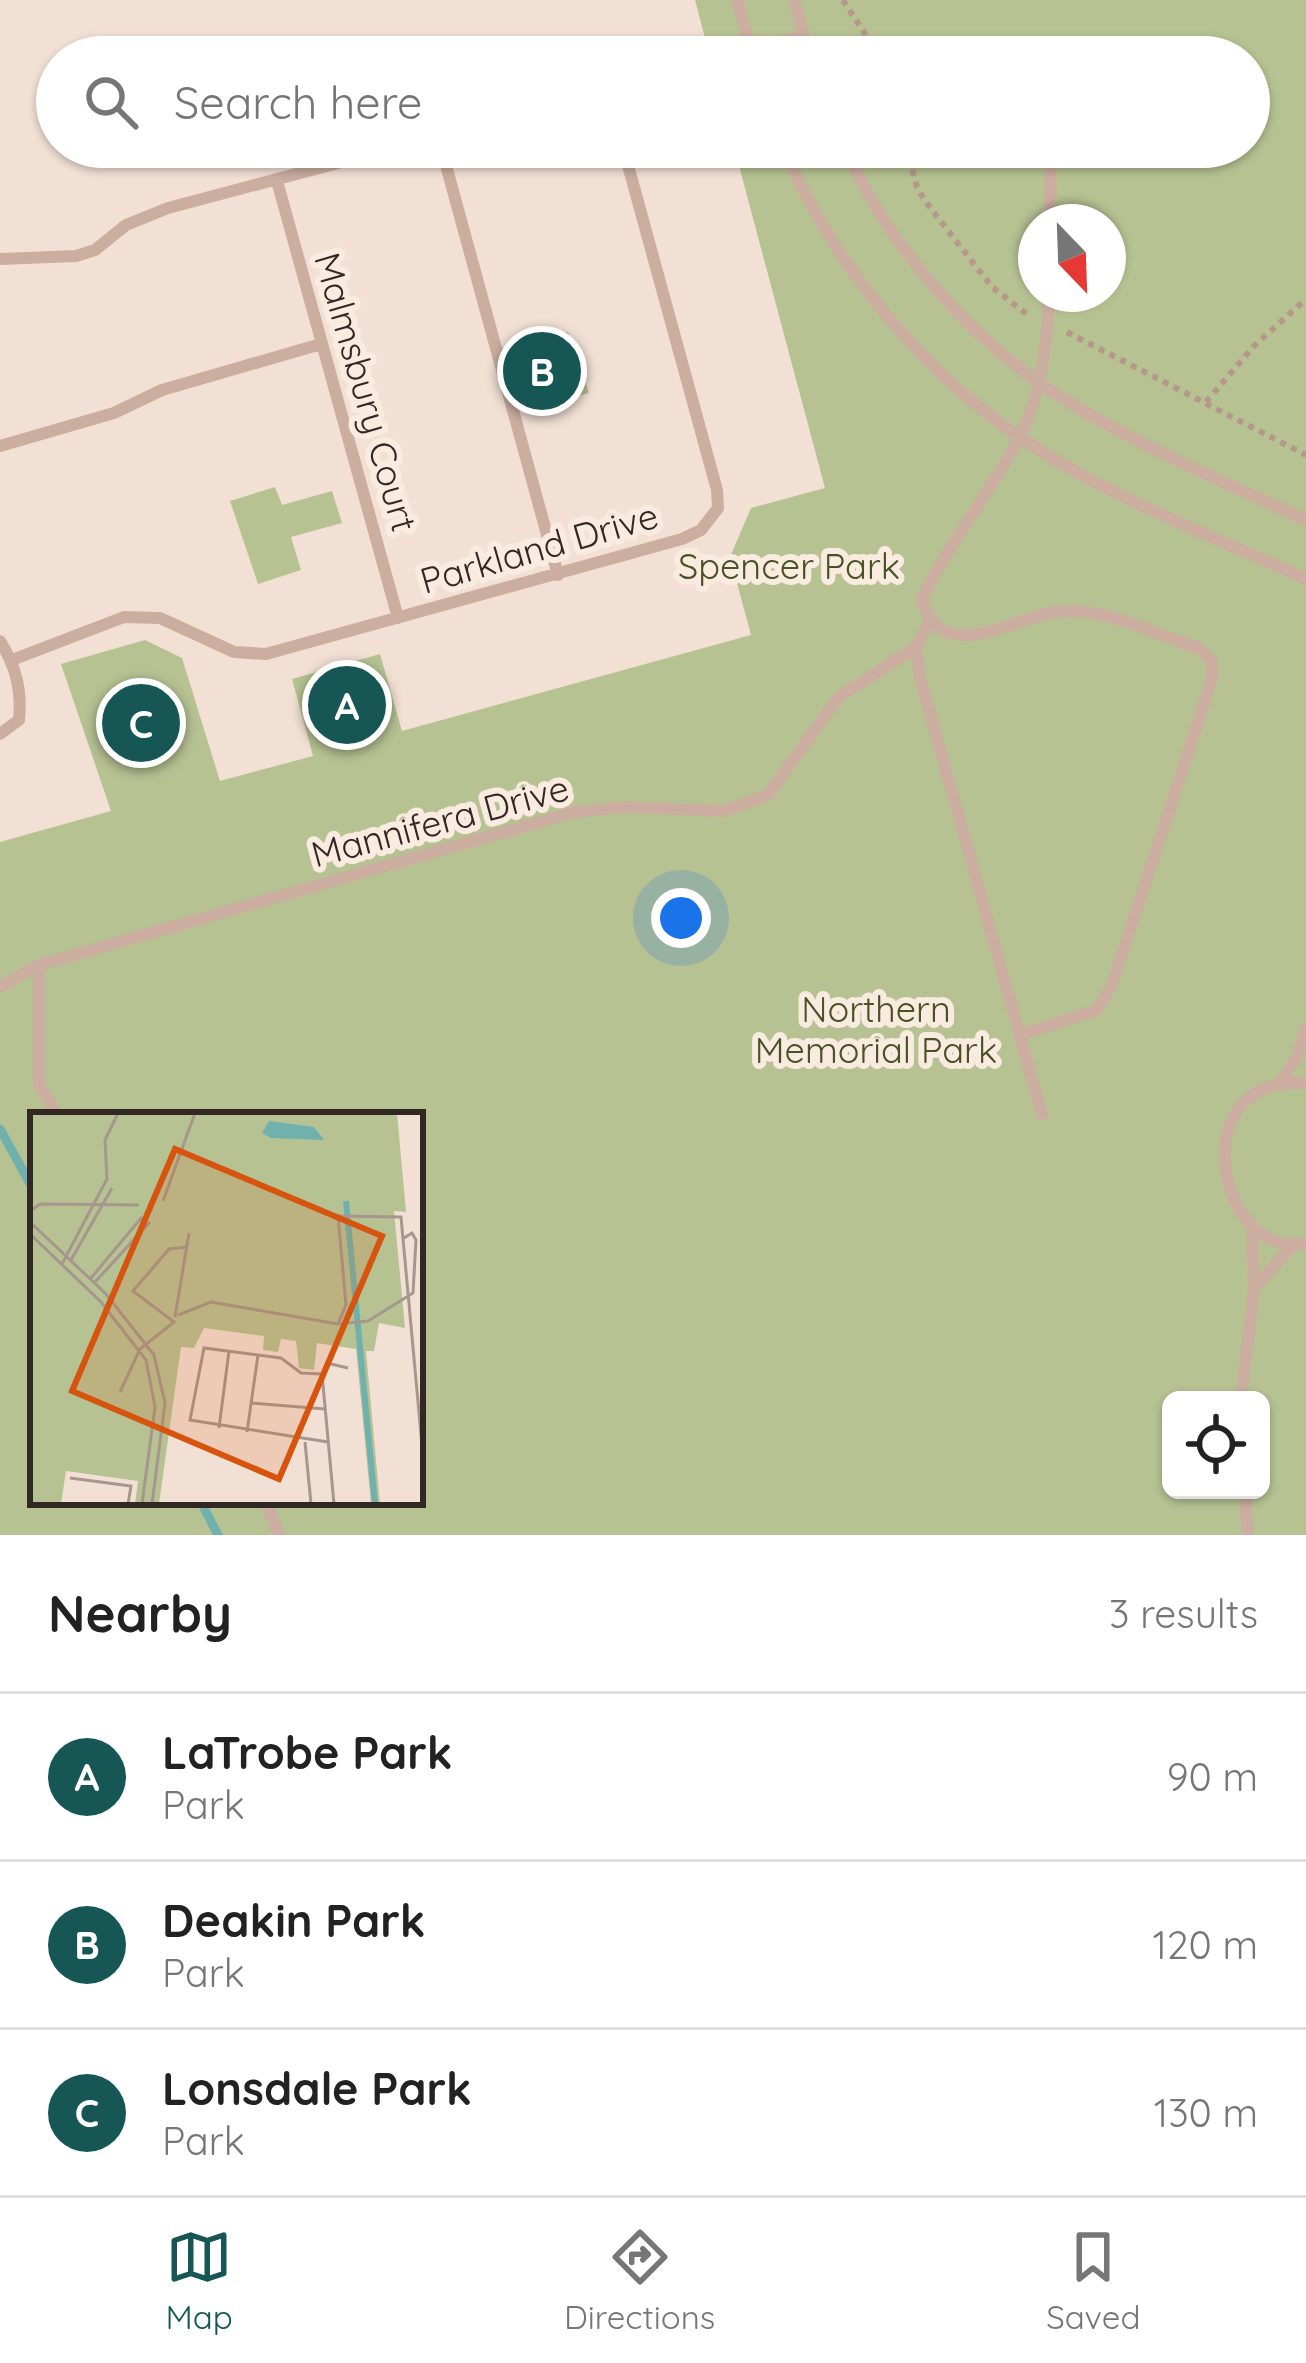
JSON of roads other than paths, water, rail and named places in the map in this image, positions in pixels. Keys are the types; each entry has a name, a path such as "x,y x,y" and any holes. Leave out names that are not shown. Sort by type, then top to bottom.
{"lane":[{"path":"737,0 747,36"},
{"path":"794,0 803,36"},
{"path":"0,259 76,256 94,250 126,225 168,208 323,168"},
{"path":"447,168 558,575"},
{"name":"Parkland Drive","path":"12,660 124,617 160,618 234,652 266,654 558,575 701,530 718,508 717,490 629,168"},
{"path":"794,168 822,224 903,334 952,382 1020,437 1113,490 1306,579"},
{"path":"856,168 884,220 925,274 984,337 1039,382 1125,434 1306,520"},
{"path":"1050,204 1051,168"},
{"name":"Malmsbury Court","path":"277,181 398,618"},
{"path":"1020,1035 1097,1010 1112,986 1213,676 1211,659 1198,648 1068,610 972,635 948,636 929,622 922,600 939,563 1020,437 1039,382 1048,312"},
{"path":"0,446 114,413 162,390 321,344"},
{"path":"929,622 916,647 920,676 1042,1115"},
{"path":"0,641 12,660 21,695 19,720 0,734"},
{"name":"Mannifera Drive","path":"0,987 39,965 575,812 624,807 724,811 768,795 838,698 916,647"},
{"path":"39,965 39,1084 55,1112"},
{"path":"1279,1085 1297,1057 1306,1029"},
{"path":"1299,1244 1265,1235 1252,1224 1234,1199 1224,1172 1227,1124 1243,1103 1279,1085 1306,1083"},
{"path":"1241,1391 1254,1288 1252,1224"},
{"path":"1254,1288 1299,1244"},
{"path":"1246,1499 1248,1535"},
{"path":"267,1505 279,1535"}],"waterway":[{"path":"0,1129 30,1184"},
{"path":"203,1505 218,1535"}],"place":[{"name":"Deakin Park","path":"542,371"},
{"name":"LaTrobe Park","path":"347,705"},
{"name":"Lonsdale Park","path":"141,723"}],"park label":[{"name":"Spencer Park","path":"789,566"},
{"name":"Northern Memorial Park","path":"876,1030"}]}
